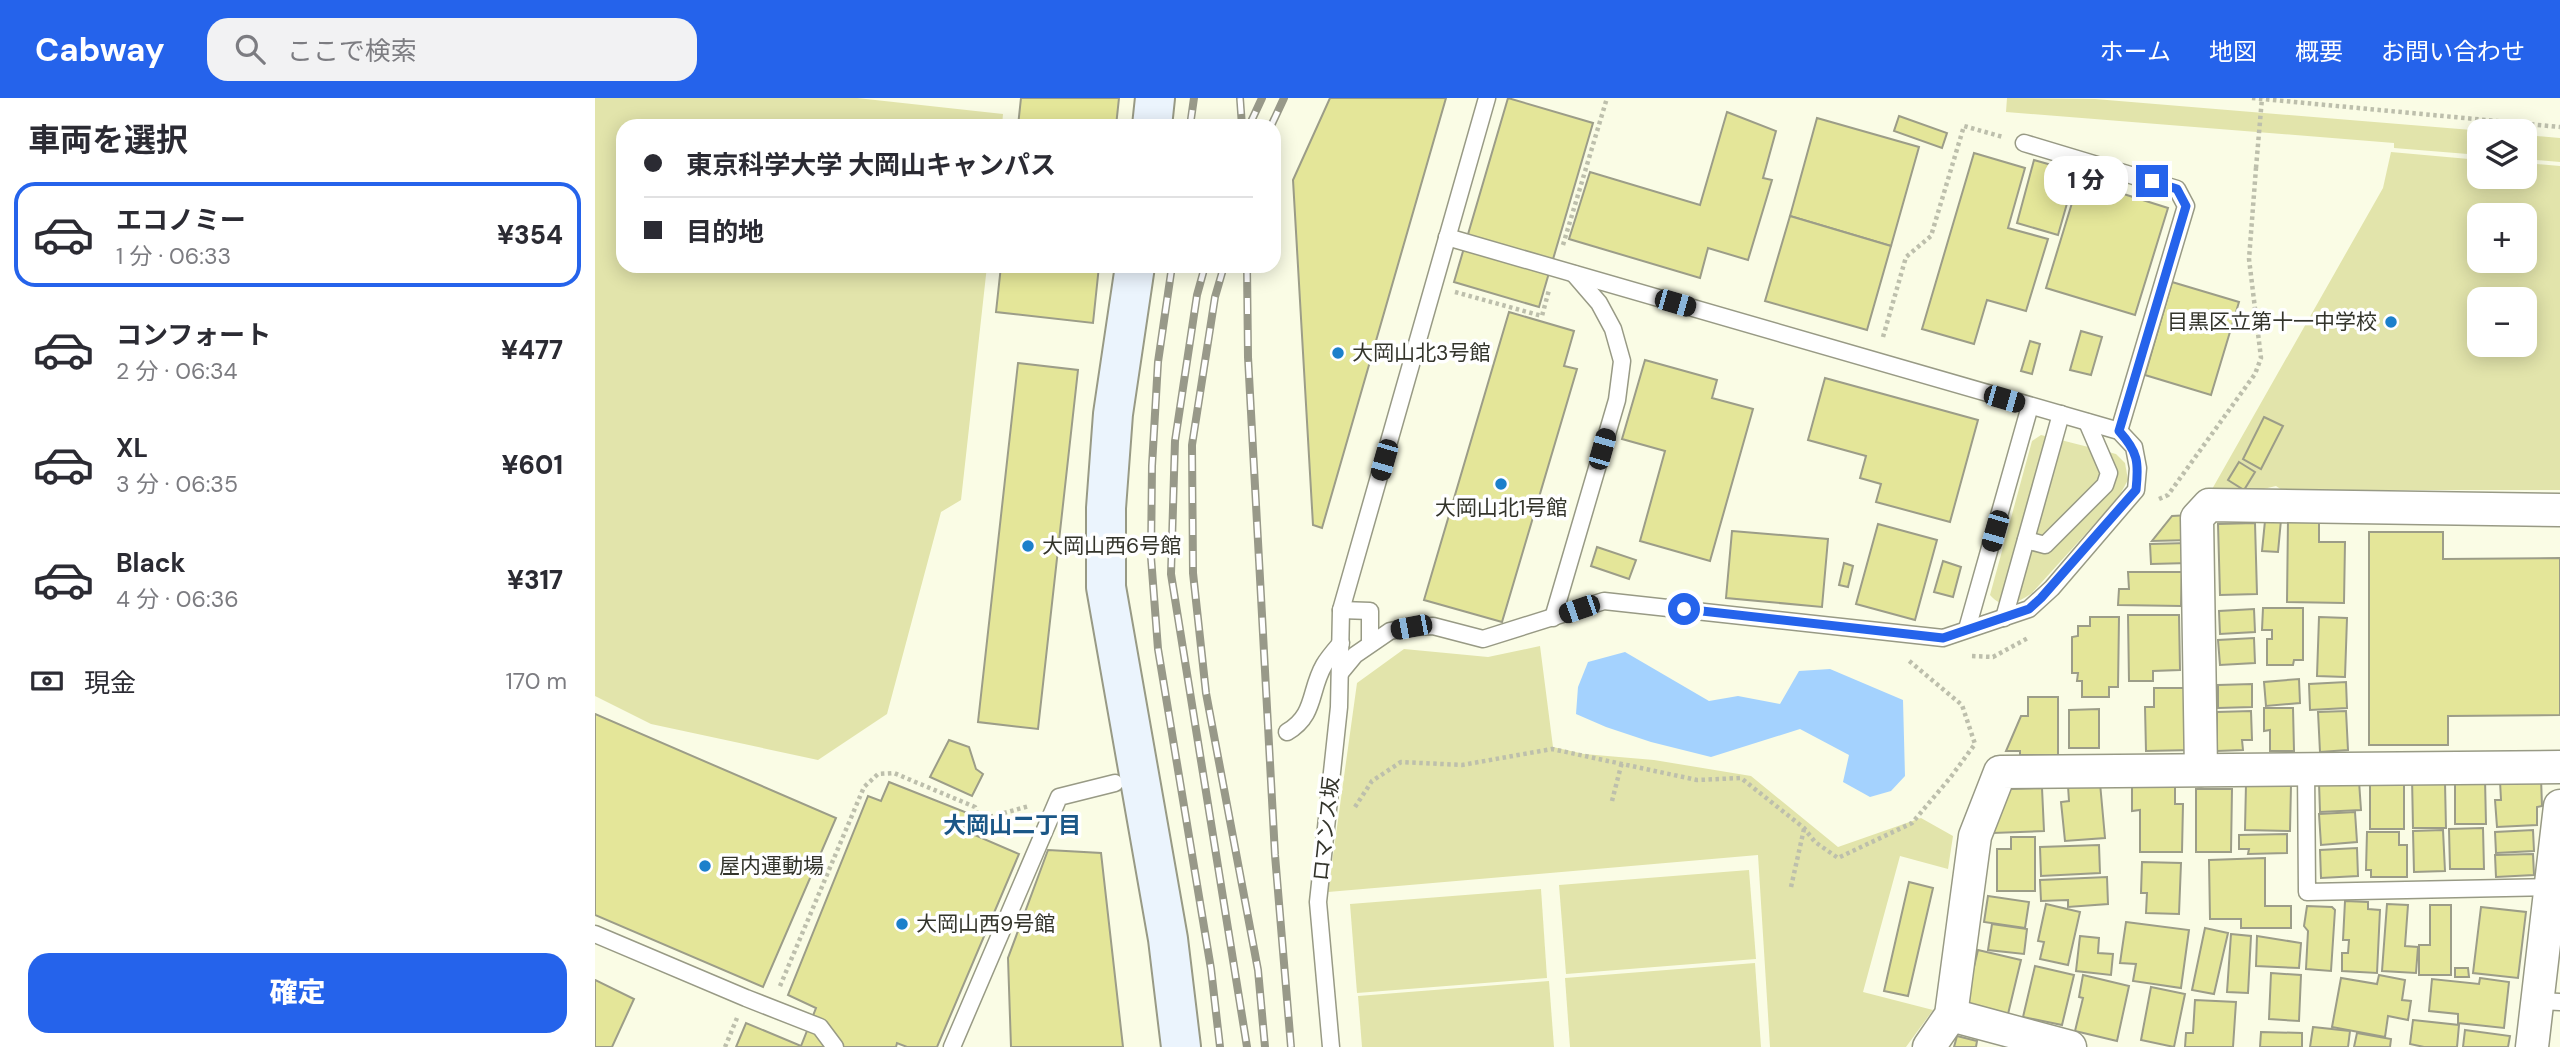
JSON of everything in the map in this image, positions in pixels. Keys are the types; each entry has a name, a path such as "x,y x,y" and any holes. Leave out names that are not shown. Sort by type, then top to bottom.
{"street":[{"path":"1153,119 1155,98"},
{"path":"1134,273 1112,427 1105,508 1107,587 1168,939 1181,1047"},
{"path":"2201,770 2197,518 2209,505 2560,510"},
{"path":"1929,1047 1951,1015 1975,836 2000,772 2560,767"},
{"path":"2532,1047 2549,1002 2551,887 2560,806"},
{"path":"1951,1015 2070,1047"}],"lane":[{"name":"ロマンス坂","path":"1331,1047 1318,902 1341,672 1341,610 1487,98"},
{"path":"2024,143 2177,189 2186,206 2119,431"},
{"path":"1341,672 1355,655 1390,631 1433,626 1483,639 1604,601 1943,638 2029,609 2052,587 2136,490 2138,468 2134,447 2119,431 1447,237"},
{"path":"1553,618 1616,400 1622,361 1613,329 1599,303 1574,274"},
{"path":"1967,629 2030,406"},
{"path":"2004,618 2061,414"},
{"path":"2026,540 2045,545 2105,485 2109,473 2087,422"},
{"path":"2075,514 2107,523"},
{"path":"1988,556 2019,564"},
{"path":"1341,610 1370,611 1370,643"},
{"path":"1287,732 1299,725 1308,711 1323,666 1341,643"},
{"path":"2306,768 2307,892 2551,887"},
{"path":"952,1047 1059,797 1115,783"},
{"path":"595,934 820,1027 835,1047"}],"path":[{"path":"1434,286 1542,316 1607,98"},
{"path":"2252,98 2560,127"},
{"path":"2136,490 2155,501 2168,495 2255,374 2261,358 2249,259 2262,98"},
{"path":"1876,362 1906,257 1931,236 1964,126 2024,143"},
{"path":"1326,828 1337,829 1372,781 1401,762 1462,765 1552,749 1697,780 1741,778 1804,828 1815,842 1838,858 1912,823 1951,778 1975,744 1962,705 1910,663 1906,655"},
{"path":"1612,801 1622,762"},
{"path":"771,1006 864,787 878,774 894,773 975,807 979,820 1059,797"},
{"path":"1791,887 1804,828"}],"green space":[{"path":"595,98 857,98 1003,114 1003,119 616,119 616,273 986,273 961,500 941,512 887,714 818,760 651,724 595,696"},
{"path":"2007,98 2095,99 2467,130 2467,154 2394,148 2394,143 2006,112"},
{"path":"2537,136 2560,138 2560,162 2537,160"},
{"name":"目黒区立第十一中学校","path":"2391,152 2467,159 2467,189 2537,189 2537,164 2560,166 2560,490 2282,490 2276,486 2255,491 2211,491 2383,188"},
{"path":"2041,435 2116,454 2125,463 2128,480 2118,498 2032,593 2011,604 2000,603 1990,595 2032,441"},
{"path":"1540,646 1553,747 1584,754 1654,760 1751,776 1838,847 1921,818 1953,836 1948,869 1900,856 1863,992 1933,1010 1906,1047 1770,1047 1758,855 1328,892 1357,683 1404,649 1488,657"},
{"path":"1749,870 1756,959 1566,974 1559,885"},
{"path":"1541,889 1547,978 1357,993 1350,904"},
{"path":"1755,963 1761,1047 1570,1047 1565,978"},
{"path":"1549,981 1554,1047 1362,1047 1358,996"}],"water":[{"path":"1625,652 1709,701 1738,696 1780,704 1799,671 1830,669 1903,700 1905,776 1891,791 1870,797 1843,782 1849,755 1800,729 1711,757 1651,742 1576,714 1578,687 1588,662"}],"building":[{"path":"1021,98 1119,98 1117,119 1019,119"},
{"name":"大岡山北3号館","path":"1330,98 1446,98 1322,528 1313,525 1293,180"},
{"path":"1508,98 1593,123 1539,307 1454,282"},
{"path":"1727,112 1776,131 1763,178 1772,180 1748,260 1708,248 1700,278 1569,239 1590,172 1700,205"},
{"path":"1899,116 1947,133 1942,148 1894,131"},
{"path":"1817,118 1919,147 1891,246 1790,216"},
{"path":"1974,153 2025,168 2008,228 2048,239 2026,311 1987,300 1974,344 1922,329"},
{"path":"2034,160 2076,172 2058,235 2017,223"},
{"path":"2079,180 2168,208 2135,315 2046,288"},
{"path":"1790,216 1891,246 1867,330 1765,301"},
{"path":"1000,273 1098,273 1093,323 996,312"},
{"path":"2172,282 2239,302 2211,395 2145,375"},
{"name":"大岡山北1号館","path":"1509,312 1574,331 1564,366 1577,369 1502,622 1424,600"},
{"path":"2081,331 2102,337 2091,375 2070,370"},
{"path":"2030,341 2040,344 2032,374 2021,371"},
{"path":"1645,360 1717,380 1712,398 1753,409 1710,561 1640,541 1665,451 1622,439"},
{"name":"大岡山西6号館","path":"1018,363 1078,370 1038,729 978,722"},
{"path":"1825,378 1978,420 1950,522 1876,502 1881,484 1860,478 1866,456 1808,440"},
{"path":"2264,417 2283,426 2261,469 2243,459"},
{"path":"2239,462 2255,472 2244,490 2228,480"},
{"path":"2190,515 2191,540 2152,541 2172,516"},
{"path":"2288,518 2319,519 2319,542 2345,542 2344,603 2287,602"},
{"path":"2281,520 2278,552 2262,551 2265,521"},
{"path":"2255,523 2257,594 2220,595 2218,524"},
{"path":"1878,524 1937,540 1915,620 1856,604"},
{"path":"1732,531 1828,539 1822,607 1726,598"},
{"path":"2369,532 2443,532 2443,559 2560,558 2560,715 2448,716 2448,745 2369,745"},
{"path":"2188,543 2189,563 2151,564 2150,544"},
{"path":"1597,547 1636,560 1629,579 1591,566"},
{"path":"1943,561 1961,567 1953,597 1934,592"},
{"path":"1844,563 1853,566 1848,587 1839,585"},
{"path":"2128,572 2182,572 2181,606 2118,605 2119,589 2129,589"},
{"path":"2263,608 2303,608 2303,660 2294,660 2293,665 2267,665 2267,639 2272,639 2272,630 2262,630"},
{"path":"2254,609 2255,632 2220,634 2219,611"},
{"path":"2128,615 2179,615 2180,670 2153,671 2153,681 2129,681"},
{"path":"2090,617 2119,617 2118,687 2109,687 2109,697 2082,697 2082,681 2077,681 2078,673 2072,673 2072,637 2078,636 2078,626 2090,626"},
{"path":"2319,617 2347,618 2345,677 2317,676"},
{"path":"2254,638 2255,663 2220,665 2218,640"},
{"path":"2299,679 2300,703 2266,706 2264,682"},
{"path":"2346,682 2347,708 2310,710 2309,684"},
{"path":"2252,684 2252,707 2218,708 2218,685"},
{"path":"2154,688 2192,688 2192,750 2146,751 2145,707 2154,707"},
{"path":"2028,697 2058,697 2058,755 2020,755 2020,751 2006,751 2021,716 2028,716"},
{"path":"2264,708 2293,708 2294,751 2270,751 2270,730 2264,731"},
{"path":"2099,709 2099,748 2069,748 2069,710"},
{"path":"2251,711 2252,740 2242,740 2243,750 2217,751 2217,712"},
{"path":"2346,711 2348,750 2320,752 2318,712"},
{"name":"屋内運動場","path":"595,714 836,818 763,987 595,915"},
{"path":"949,740 969,747 976,769 983,774 972,796 930,777"},
{"path":"2412,777 2445,783 2446,828 2413,828"},
{"path":"2541,778 2542,806 2537,807 2537,825 2497,827 2495,800 2501,800 2500,781"},
{"path":"2485,779 2486,824 2455,824 2455,780"},
{"path":"2132,780 2175,780 2175,804 2183,804 2182,852 2140,852 2140,810 2132,811"},
{"path":"2370,780 2404,780 2404,829 2370,829"},
{"path":"2359,781 2361,810 2320,812 2319,783"},
{"name":"大岡山西9号館","path":"889,782 970,814 963,830 1019,854 937,1047 907,1047 897,1043 896,1047 736,1047 746,1023 801,1046 816,1008 788,995 868,796 881,801"},
{"path":"2100,783 2105,838 2065,841 2061,802 2069,801 2068,786"},
{"path":"2246,784 2291,785 2290,831 2245,830"},
{"path":"2042,788 2044,831 1993,833 2009,789"},
{"path":"2196,789 2232,789 2231,852 2196,852"},
{"path":"2355,812 2357,842 2321,845 2319,814"},
{"path":"2483,828 2484,869 2450,869 2449,829"},
{"path":"2443,830 2445,871 2414,872 2413,831"},
{"path":"2533,830 2534,851 2496,853 2495,832"},
{"path":"2367,832 2399,832 2399,845 2407,845 2407,877 2371,877 2371,870 2366,870"},
{"path":"2287,834 2287,853 2248,854 2249,849 2239,849 2239,835"},
{"path":"2011,837 2035,837 2035,891 1997,891 1997,849 2011,849"},
{"path":"2099,845 2100,873 2041,876 2040,847"},
{"path":"2357,848 2358,876 2321,878 2320,850"},
{"path":"1048,850 1101,853 1123,1047 1011,1047 1008,958"},
{"path":"2533,854 2534,875 2496,877 2495,855"},
{"path":"2265,858 2265,906 2291,906 2291,928 2241,928 2241,919 2210,919 2209,860"},
{"path":"2142,862 2181,863 2179,914 2146,913 2147,893 2141,893"},
{"path":"2107,877 2108,904 2068,907 2068,900 2041,901 2040,880"},
{"path":"1909,882 1933,888 1908,996 1884,991"},
{"path":"1988,896 2029,902 2025,928 1984,922"},
{"path":"2345,901 2368,902 2368,909 2380,910 2377,973 2342,971 2342,953 2348,953 2349,940 2343,940"},
{"path":"2046,904 2080,912 2068,965 2040,959 2044,942 2038,941"},
{"path":"2387,904 2408,905 2405,946 2418,947 2416,973 2382,971"},
{"path":"2430,905 2451,905 2451,975 2419,975 2419,945 2430,945"},
{"path":"2307,906 2332,907 2335,910 2331,971 2306,969 2308,931 2304,926"},
{"path":"2481,907 2526,912 2518,978 2473,973"},
{"path":"2126,922 2189,930 2181,988 2133,981 2136,964 2120,963"},
{"path":"1992,924 2027,929 2024,954 1988,950"},
{"path":"2205,928 2228,933 2214,994 2192,990"},
{"path":"2231,934 2251,936 2248,993 2227,992"},
{"path":"2080,936 2099,938 2098,953 2113,954 2111,975 2076,971"},
{"path":"2257,936 2301,943 2299,968 2256,966"},
{"path":"1978,950 2021,960 2008,1014 1965,1004"},
{"path":"2035,966 2074,975 2062,1025 2023,1017"},
{"path":"2455,968 2468,968 2469,977 2455,977"},
{"path":"2271,973 2301,975 2299,1021 2269,1019"},
{"path":"2083,975 2129,986 2117,1041 2075,1031 2083,998 2079,997"},
{"path":"2379,975 2405,980 2402,1000 2411,1001 2408,1020 2388,1016 2385,1037 2332,1027 2341,978 2377,984"},
{"path":"2480,978 2509,982 2504,1028 2458,1023 2458,1014 2429,1011 2432,979 2479,984"},
{"path":"595,980 634,999 612,1047 595,1047"},
{"path":"2151,987 2185,994 2174,1047 2141,1040"},
{"path":"2195,1000 2236,1002 2233,1047 2185,1047 2186,1033 2193,1033"},
{"path":"2413,1020 2459,1025 2457,1047 2424,1047 2410,1044"},
{"path":"2313,1027 2350,1031 2348,1047 2310,1047"},
{"path":"2465,1030 2510,1036 2508,1047 2463,1047"},
{"path":"2261,1032 2302,1033 2302,1047 2260,1047"},
{"path":"2357,1033 2391,1039 2390,1047 2354,1047"},
{"path":"1957,1036 1977,1041 1976,1047 1954,1047"}],"railway":[{"path":"1191,119 1194,98"},
{"path":"1240,98 1242,119"},
{"path":"1252,119 1262,98"},
{"path":"1274,119 1284,98"},
{"path":"1171,273 1158,362 1152,466 1151,557 1158,649 1211,969 1220,1047"},
{"path":"1203,273 1197,295 1175,441 1171,574 1247,1047"},
{"path":"1222,273 1215,297 1192,445 1193,573 1206,693 1258,970 1265,1047"},
{"path":"1247,273 1248,357 1275,855 1291,1047"}],"place":[{"name":"目黒区立第十一中学校","path":"2391,322"},
{"name":"大岡山北3号館","path":"1338,353"},
{"name":"大岡山北1号館","path":"1501,484"},
{"name":"大岡山西6号館","path":"1028,546"},
{"name":"屋内運動場","path":"705,866"},
{"name":"大岡山西9号館","path":"902,924"}],"district":[{"name":"大岡山二丁目","path":"1012,825"}],"route":[{"path":"1684,609 1899,632 1932,638 1943,638 2029,609 2052,587 2136,490 2138,468 2134,447 2119,431 2186,206 2177,189 2152,181"}]}
